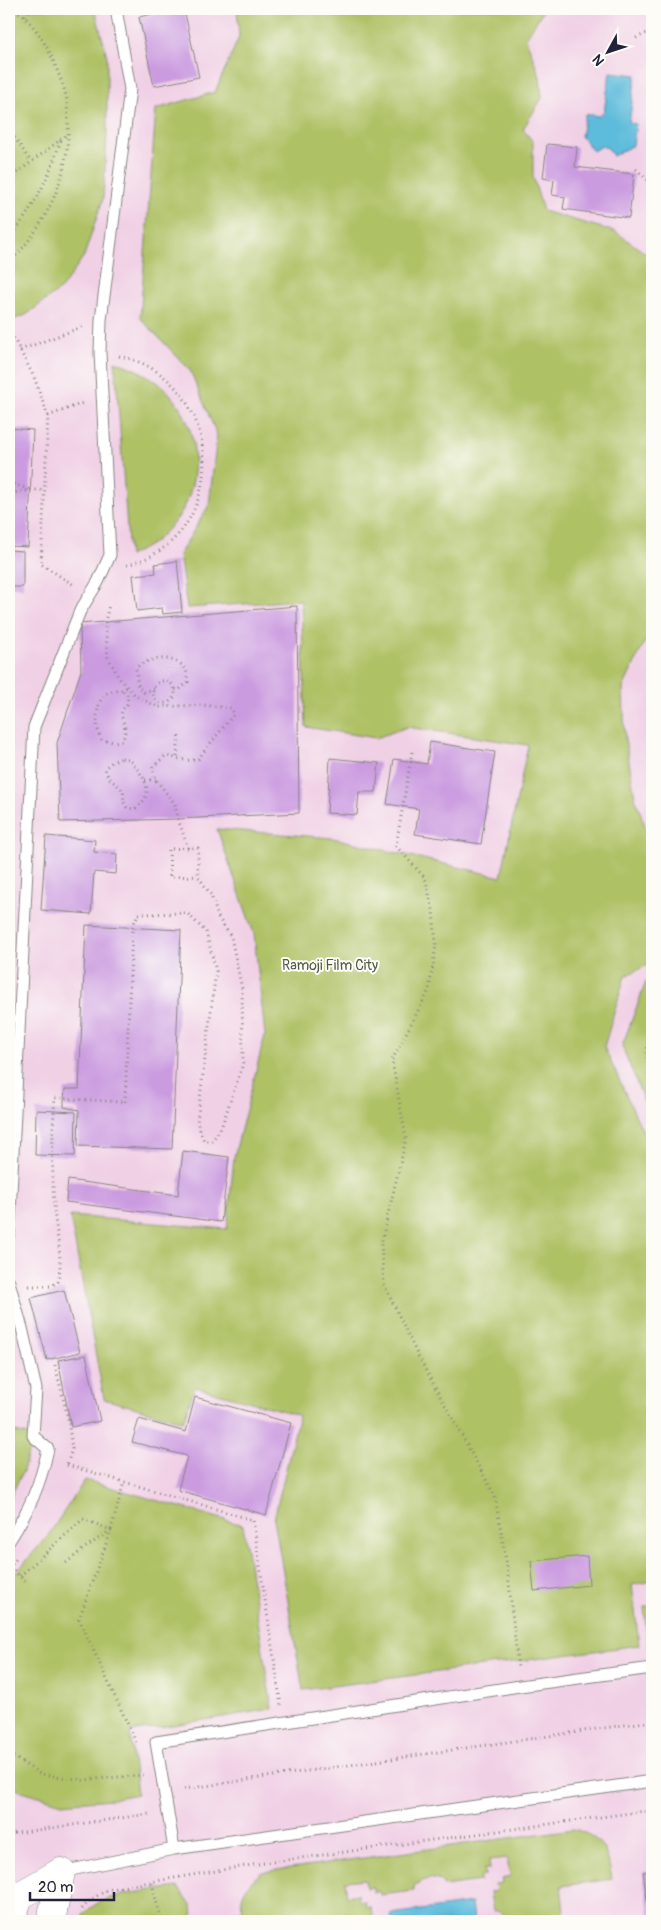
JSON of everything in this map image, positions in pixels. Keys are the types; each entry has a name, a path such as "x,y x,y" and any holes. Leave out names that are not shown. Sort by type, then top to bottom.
{"street":[{"path":"11,1921 19,1896 61,1872"},
{"path":"52,1921 61,1872"}],"lane":[{"path":"9,1234 34,726 80,611 98,582 110,555 100,352 101,320 130,89 116,9"},
{"path":"9,1284 22,1328 36,1389 33,1436 48,1449 42,1477 26,1514 9,1542"},
{"path":"174,1849 156,1742 520,1686 652,1668"},
{"path":"61,1872 174,1849 652,1781"}],"path":[{"path":"9,263 23,249 53,202 67,155 68,133 66,96 49,49 25,16 14,9"},
{"path":"25,16 30,9"},
{"path":"636,38 652,31"},
{"path":"9,129 31,162"},
{"path":"9,179 68,133"},
{"path":"9,238 39,196 53,166 61,139"},
{"path":"636,169 652,184"},
{"path":"20,350 101,320"},
{"path":"9,328 34,377 48,416 41,564 89,595"},
{"path":"100,352 129,358 151,368 171,383 187,402 198,423 204,447 204,471 200,495 190,517 176,536 157,551 136,562 104,568"},
{"path":"48,416 102,396"},
{"path":"9,475 14,484 31,490"},
{"path":"9,499 13,493 45,490"},
{"path":"98,582 110,597 105,622 108,657 119,678 136,696 158,707 167,704 172,699 174,689 172,685 164,682 158,683 154,689 144,692 138,687 136,668 141,662 167,659 180,664 186,671 188,682 179,690 174,689"},
{"path":"123,691 127,687"},
{"path":"154,689 155,698 160,702 231,708 234,714 198,759 191,761 164,756 153,767 156,780 176,804 178,819 188,848"},
{"path":"112,690 123,691 128,696 127,704 122,709 121,716 126,725 126,734 122,741 102,740 98,734 98,708 104,695 112,690"},
{"path":"652,690 647,731 652,760"},
{"path":"177,757 179,734"},
{"path":"412,752 396,846 425,878 433,910 436,945 429,990 392,1060 406,1139 381,1244 384,1284 418,1356 494,1496 508,1574 520,1686"},
{"path":"122,758 129,759 145,780 147,795 144,803 135,810 127,808 123,801 124,794 121,787 112,783 107,776 106,768 112,762 122,758"},
{"path":"145,780 156,780"},
{"path":"9,1284 51,1286 58,1282 61,1268 54,1208 52,1156 55,1098 125,1102 132,928 138,914 187,913 206,932 216,971 197,1122 204,1141 212,1141 221,1128 243,1064 242,989 230,936 218,918 211,895 198,876 198,848 169,849 170,877 198,876"},
{"path":"652,1028 648,1038 648,1074 652,1086"},
{"path":"67,1465 252,1520 284,1722"},
{"path":"124,1482 111,1530 79,1619 136,1742"},
{"path":"20,1576 83,1519 111,1530"},
{"path":"66,1563 111,1530"},
{"path":"10,1567 28,1584"},
{"path":"146,1794 652,1721"},
{"path":"9,1754 40,1774 83,1780 144,1775"},
{"path":"9,1834 149,1814 143,1767"},
{"path":"80,1912 90,1900 107,1890 264,1864 652,1810"},
{"path":"152,1883 161,1921"}],"shaded area":[{"name":"Ramoji Film City","path":"9,9 652,9 652,1921 9,1921"}],"green space":[{"path":"9,9 95,9 107,57 107,135 103,199 84,256 62,288 26,315 9,321"},
{"path":"237,9 544,9 526,38 540,77 542,98 523,129 533,142 533,177 543,211 616,232 652,258 652,626 623,688 625,739 635,797 652,846 652,963 625,976 604,1047 652,1151 652,1581 632,1585 639,1645 303,1690 274,1519 299,1415 195,1387 183,1421 104,1399 70,1216 227,1229 234,1157 265,1035 254,934 217,829 333,838 501,877 528,745 407,727 376,738 306,727 301,600 187,608 179,555 209,505 217,435 190,370 140,318 156,109 215,92 239,37"},
{"path":"115,361 152,378 170,394 180,407 187,421 194,453 192,486 179,516 156,541 129,556"},
{"path":"652,979 652,1121 622,1046 646,982"},
{"path":"10,1431 33,1436 23,1471 9,1500"},
{"path":"85,1480 243,1525 272,1709 130,1732 137,1794 111,1799 62,1803 9,1787 9,1580 47,1537"},
{"path":"652,1606 652,1660 650,1661 644,1607"},
{"path":"574,1829 591,1837 602,1847 608,1860 612,1879 561,1886 565,1921 506,1921 502,1913 493,1911 490,1892 496,1891 495,1884 502,1883 501,1879 510,1877 507,1858 489,1860 490,1869 484,1869 485,1876 480,1877 480,1881 444,1886 437,1880 430,1879 414,1886 414,1891 380,1895 379,1891 373,1892 373,1887 366,1888 365,1879 345,1881 347,1896 358,1894 359,1901 365,1901 366,1907 371,1907 373,1921 243,1921 241,1905 243,1894 250,1883 262,1872"},
{"path":"178,1887 192,1907 194,1921 80,1921 87,1911 109,1898"}],"water":[{"path":"610,72 636,75 629,123 636,124 633,145 613,156 608,148 601,146 593,151 581,136 585,114 598,116 604,112"},
{"path":"472,1903 474,1921 392,1921 391,1914"}],"building":[{"path":"174,9 184,9 199,77 154,86 139,17"},
{"path":"547,144 577,147 575,167 634,174 629,218 563,209 565,197 552,195 554,180 543,178"},
{"path":"9,428 33,430 28,547 9,546"},
{"path":"9,550 23,551 23,587 9,587"},
{"path":"177,561 182,612 163,614 162,608 137,611 133,575 156,573 155,564"},
{"path":"297,606 299,813 60,822 57,743 81,671 80,624"},
{"path":"430,742 495,752 481,844 415,834 419,809 387,804 394,759 427,764"},
{"path":"330,758 379,763 376,792 359,792 357,815 327,813"},
{"path":"46,836 95,840 94,852 117,854 116,874 94,872 91,914 41,910"},
{"path":"86,925 181,930 172,1149 78,1146 79,1110 64,1107 64,1099 65,1089 79,1089"},
{"path":"36,1110 76,1112 75,1156 35,1155"},
{"path":"183,1151 229,1157 221,1222 66,1202 68,1180 178,1195"},
{"path":"64,1290 80,1352 47,1360 31,1298"},
{"path":"86,1355 100,1421 71,1427 58,1360"},
{"path":"195,1397 291,1423 266,1515 178,1490 187,1456 132,1442 139,1419 186,1432"},
{"path":"587,1556 589,1585 534,1591 531,1561"},
{"path":"652,1871 652,1921 650,1921 643,1872"}]}
